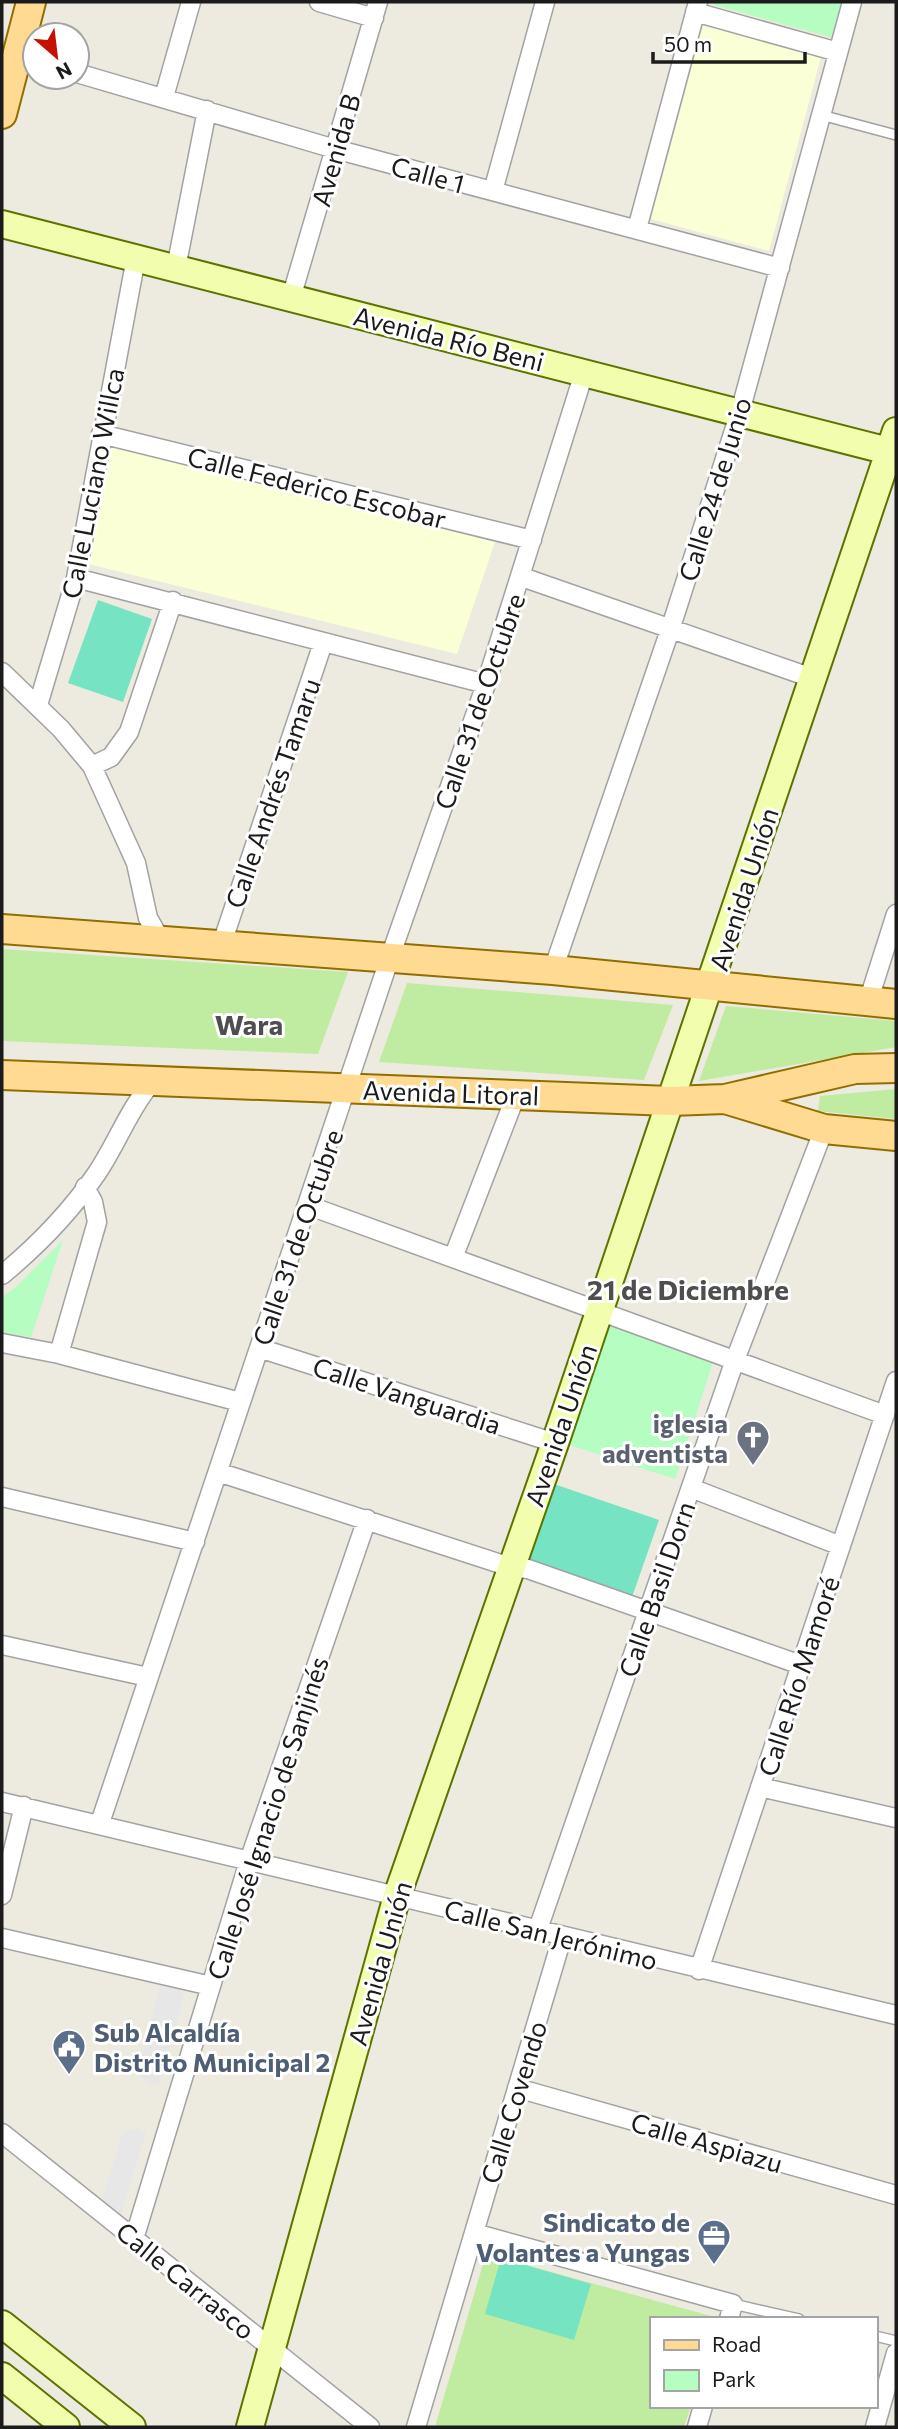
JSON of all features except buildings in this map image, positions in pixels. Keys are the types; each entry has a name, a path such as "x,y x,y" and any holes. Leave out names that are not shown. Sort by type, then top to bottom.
{"main road":[{"path":"29,21 31,2"},
{"path":"2,114 21,70"},
{"path":"2,929 222,943 554,970 710,988 896,1004"},
{"name":"Avenida Litoral","path":"2,1075 670,1101 725,1099 855,1069 896,1068"},
{"path":"725,1099 824,1129 896,1136"}],"street":[{"path":"164,97 191,2"},
{"path":"319,2 376,10"},
{"path":"493,191 545,2"},
{"name":"Calle 24 de Junio","path":"554,970 670,630 740,412 852,2"},
{"path":"638,229 697,7 838,52"},
{"name":"Avenida B","path":"292,298 376,10"},
{"name":"Calle 1","path":"91,77 335,149 780,268"},
{"path":"176,268 207,110"},
{"name":"Avenida Río Beni","path":"2,224 740,412 894,445"},
{"name":"Calle Luciano Willca","path":"38,705 76,578 136,258"},
{"name":"Calle 31 de Octubre","path":"100,1823 390,957 522,577 584,373"},
{"name":"Calle Federico Escobar","path":"101,434 532,540"},
{"name":"Avenida Unión","path":"250,2427 397,1896 555,1443 812,678 894,445"},
{"path":"522,577 812,678"},
{"path":"76,578 486,684"},
{"path":"92,766 111,757 129,732 173,601"},
{"name":"Calle Andrés Tamaru","path":"222,943 323,643"},
{"path":"2,672 38,705 92,766 136,863 148,918 161,941"},
{"path":"868,1002 896,914"},
{"path":"2,1275 31,1252 97,1173 138,1098 153,1081"},
{"path":"453,1258 516,1095"},
{"name":"Calle Basil Dorn","path":"537,1932 735,1360 824,1129"},
{"path":"59,1354 97,1222 93,1202 85,1187"},
{"path":"307,1205 885,1415"},
{"path":"2,1343 59,1354 240,1402"},
{"name":"Calle Vanguardia","path":"259,1348 555,1443"},
{"name":"Calle Río Mamoré","path":"699,1970 896,1381"},
{"path":"218,1472 510,1567 528,1569 801,1664"},
{"path":"691,1488 841,1546"},
{"path":"2,1497 195,1542"},
{"name":"Calle José Ignacio de Sanjinés","path":"134,2239 249,1861 366,1519"},
{"path":"2,1646 148,1678"},
{"path":"761,1787 896,1818"},
{"name":"Calle San Jerónimo","path":"2,1802 100,1823 562,1938 896,2015"},
{"path":"2,1895 24,1806"},
{"path":"2,1938 211,1986"},
{"name":"Calle Covendo","path":"416,2427 562,1938"},
{"name":"Calle Aspiazu","path":"517,2088 896,2195"},
{"name":"Calle Carrasco","path":"2,2133 370,2427"},
{"path":"474,2233 731,2311"},
{"path":"2,2324 132,2427"},
{"path":"875,2427 896,2353"},
{"path":"2,2376 66,2427"},
{"path":"697,2427 703,2408"}],"lane":[{"path":"821,115 896,135"},
{"path":"731,2311 782,2317"},
{"path":"877,2336 896,2341"}],"shaded area":[{"path":"703,26 821,57 769,251 651,219"},
{"path":"109,446 495,542 457,654 88,564"},
{"path":"160,1986 180,1989 184,1996 159,2085 149,2084 137,2073"},
{"path":"137,2128 146,2132 119,2220 101,2204 123,2132"}],"green space":[{"path":"714,2 844,2 833,38 714,5"},
{"path":"98,600 152,619 123,702 68,683"},
{"path":"2,949 348,972 318,1054 2,1041"},
{"path":"407,983 673,1005 644,1080 379,1062"},
{"path":"726,1006 896,1021 896,1047 699,1081"},
{"path":"896,1089 896,1119 818,1111 820,1096"},
{"path":"63,1240 31,1337 2,1333 2,1297 15,1288"},
{"path":"599,1322 714,1359 675,1479 560,1442"},
{"path":"551,1483 659,1520 632,1597 524,1560"},
{"path":"486,2254 714,2317 650,2317 650,2408 690,2408 684,2427 435,2427"},
{"path":"501,2258 591,2284 574,2340 485,2314"}],"place":[{"name":"iglesia adventista","path":"753,1467"},
{"name":"Sub Alcaldía Distrito Municipal 2","path":"69,2076"},
{"name":"Sindicato de Volantes a Yungas","path":"714,2266"}],"district":[{"name":"Wara","path":"249,1024"},
{"name":"21 de Diciembre","path":"688,1289"}]}
